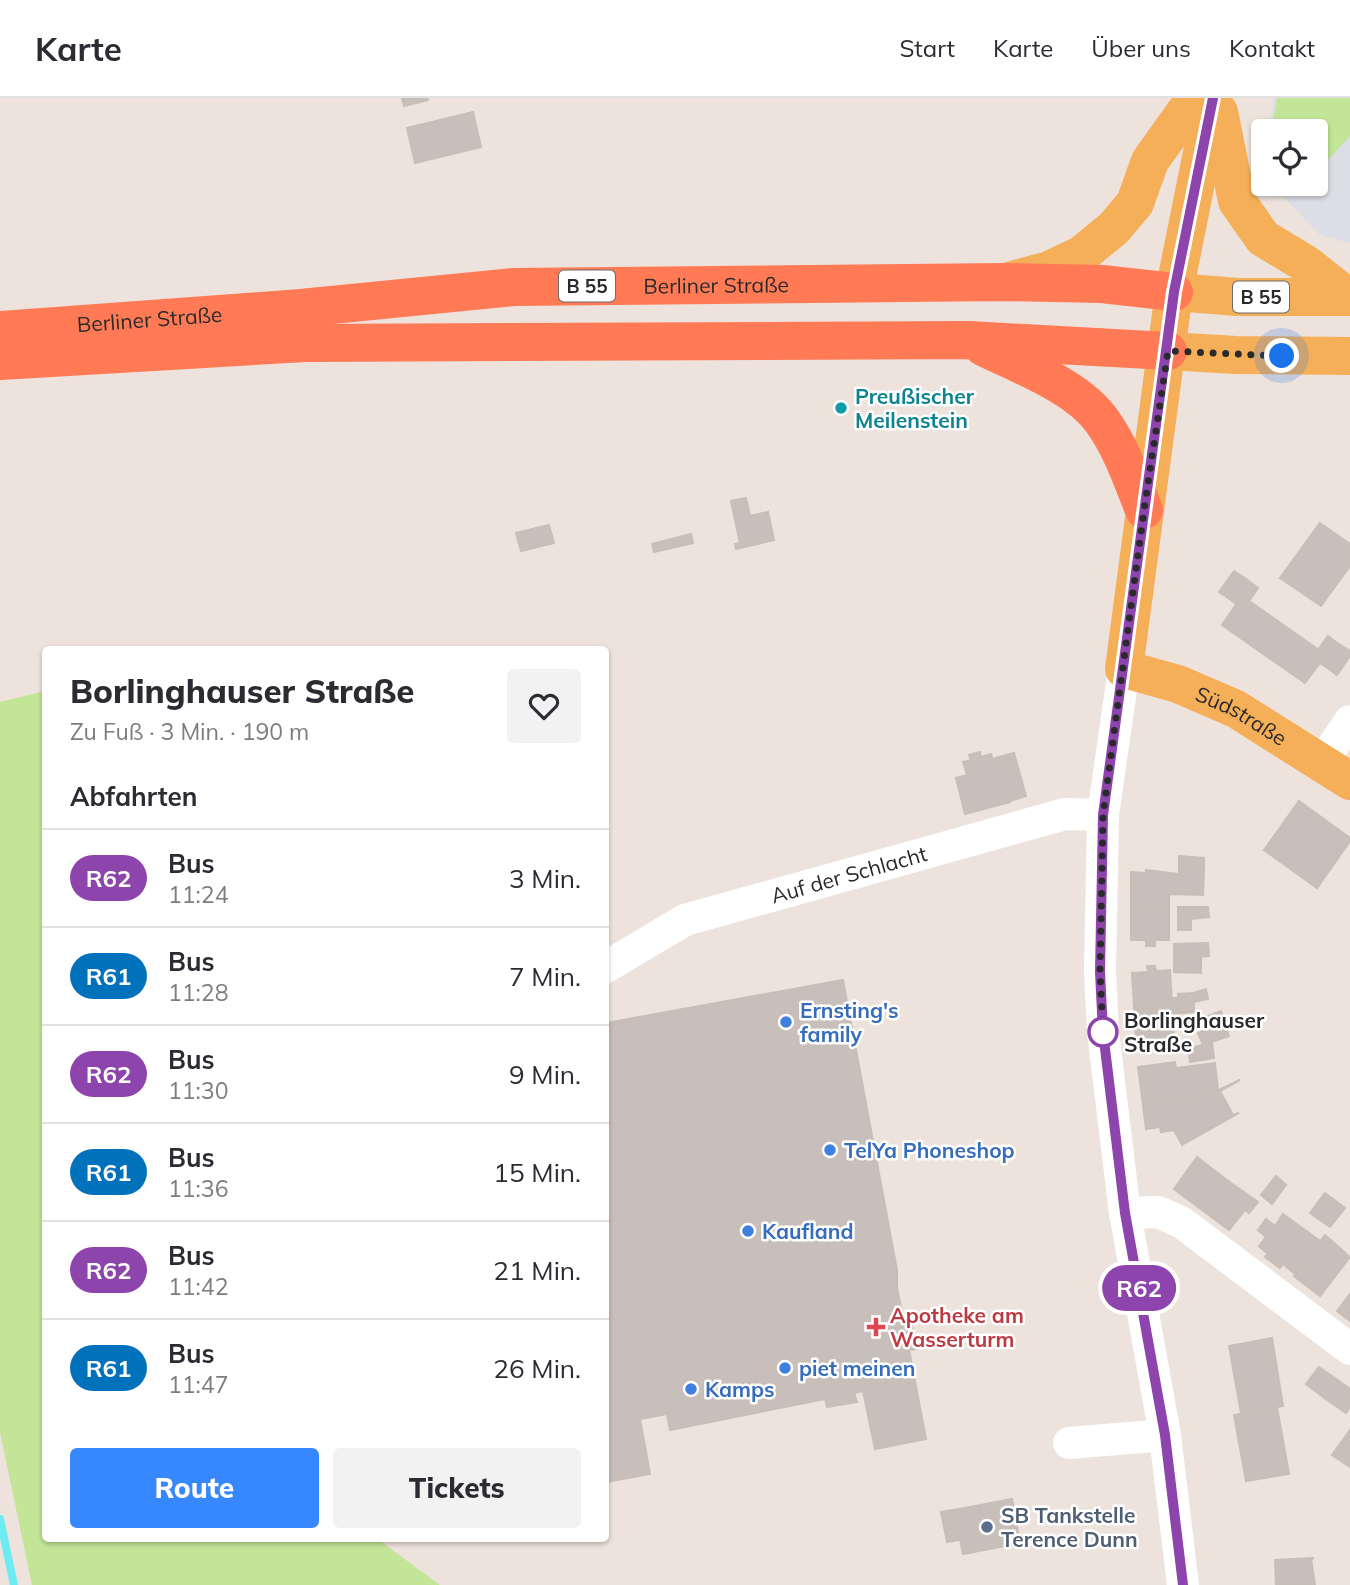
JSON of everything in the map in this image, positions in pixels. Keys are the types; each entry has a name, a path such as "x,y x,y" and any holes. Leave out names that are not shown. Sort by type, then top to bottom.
{"highway":[{"name":"Berliner Straße","path":"0,330 302,308 514,287 1004,282 1102,284 1174,292"},
{"name":"Berliner Straße","path":"0,361 305,343 968,340 1168,351"},
{"path":"968,340 1081,398 1101,420 1119,449 1144,510"}],"main road":[{"path":"1004,282 1049,270 1081,255 1114,228 1135,203 1150,161 1195,98"},
{"path":"1124,669 1174,292 1215,98"},
{"path":"1215,98 1237,201 1263,238 1306,264 1349,297"},
{"name":"Berliner Straße","path":"1174,292 1238,297 1349,297"},
{"name":"Berliner Straße","path":"1168,351 1236,355 1350,356"},
{"name":"Südstraße","path":"1124,669 1178,684 1236,709 1336,772"}],"street":[{"path":"1124,669 1103,815 1100,972 1102,1008 1125,1213 1165,1435 1183,1585"},
{"path":"1336,772 1350,721"},
{"name":"Auf der Schlacht","path":"609,965 685,920 1066,814 1103,815"},
{"path":"1125,1213 1158,1212 1181,1222 1350,1349"},
{"path":"1069,1443 1165,1435"}],"shaded area":[{"path":"1274,98 1350,98 1350,243 1320,235 1283,196 1328,196 1328,119 1270,119"}],"green space":[{"path":"1277,98 1350,98 1350,136 1328,160 1328,119 1273,119"},
{"path":"42,692 42,1542 381,1542 440,1585 32,1585 0,1432 0,702"}],"building":[{"path":"402,98 427,98 428,100 404,106"},
{"path":"473,112 481,147 415,163 407,128"},
{"path":"746,498 750,516 768,512 774,540 736,549 735,544 740,543 731,501"},
{"path":"1320,523 1350,544 1350,566 1321,606 1280,578"},
{"path":"549,525 554,543 521,551 516,533"},
{"path":"691,534 693,543 654,552 652,544"},
{"path":"1234,571 1246,579 1231,600 1219,592"},
{"path":"1246,579 1258,588 1249,601 1242,596 1236,604 1231,600"},
{"path":"1242,596 1326,655 1305,683 1222,625"},
{"path":"1328,636 1340,645 1325,666 1320,663 1326,655 1318,650"},
{"path":"1340,645 1350,651 1350,656 1337,675 1325,666"},
{"path":"980,752 981,757 991,754 995,767 1001,766 1010,802 965,814 956,778 967,775 963,762 971,760 969,755"},
{"path":"1014,753 1026,796 1010,801 1001,766 995,767 992,759"},
{"path":"1299,801 1350,838 1317,888 1264,850"},
{"path":"1179,856 1204,858 1204,872 1179,871"},
{"path":"1146,870 1179,874 1179,871 1204,872 1203,895 1169,894 1169,907 1131,907 1131,872 1146,873"},
{"path":"1131,907 1169,907 1169,940 1155,940 1155,946 1146,946 1146,940 1131,940"},
{"path":"1178,907 1191,907 1191,930 1178,930"},
{"path":"1191,907 1208,907 1209,917 1191,919"},
{"path":"1208,943 1209,956 1174,958 1174,944"},
{"path":"1174,958 1201,958 1201,973 1174,972"},
{"path":"1147,966 1155,966 1156,971 1170,970 1172,1003 1134,1006 1132,973 1148,972"},
{"name":"Kaufland","path":"843,980 897,1270 897,1288 905,1327 912,1326 917,1349 909,1350 926,1439 875,1449 863,1391 854,1393 857,1402 827,1407 825,1399 670,1430 667,1414 640,1419 650,1474 609,1481 609,1022"},
{"path":"1206,989 1208,999 1194,1002 1193,993"},
{"path":"1193,993 1194,1002 1172,1003 1172,998 1178,998 1178,994"},
{"path":"1194,1002 1194,1012 1173,1014 1172,1003"},
{"path":"1172,1003 1174,1037 1161,1037 1161,1044 1152,1045 1145,1044 1144,1039 1136,1039 1134,1006"},
{"path":"1221,1011 1225,1023 1202,1031 1198,1020"},
{"path":"1225,1023 1229,1036 1203,1045 1198,1033"},
{"path":"1212,1042 1214,1058 1190,1062 1188,1049"},
{"path":"1175,1062 1176,1068 1215,1063 1218,1090 1204,1097 1143,1105 1138,1067"},
{"path":"1240,1080 1220,1091 1233,1115 1239,1113 1182,1145 1174,1130 1161,1132 1160,1127 1146,1129 1143,1105 1204,1097"},
{"path":"1197,1157 1228,1181 1205,1212 1174,1189"},
{"path":"1276,1176 1286,1185 1272,1204 1261,1195"},
{"path":"1228,1181 1258,1202 1249,1213 1245,1210 1229,1230 1205,1212"},
{"path":"1325,1193 1345,1208 1330,1227 1310,1213"},
{"path":"1283,1214 1320,1241 1295,1274 1283,1264 1280,1268 1265,1257 1268,1254 1259,1246 1266,1237 1258,1230 1266,1219 1275,1226"},
{"path":"1325,1235 1350,1257 1320,1296 1294,1276"},
{"path":"1350,1294 1350,1321 1337,1311"},
{"path":"1272,1338 1283,1406 1241,1413 1229,1346"},
{"path":"1319,1367 1339,1381 1326,1399 1306,1384"},
{"path":"1339,1381 1350,1389 1350,1407 1346,1413 1326,1399"},
{"path":"1277,1407 1289,1474 1246,1481 1234,1415"},
{"path":"1350,1430 1350,1467 1332,1455"},
{"name":"SB Tankstelle Terence Dunn","path":"1012,1499 1020,1543 963,1554 954,1510"},
{"path":"953,1510 959,1540 947,1542 941,1512"},
{"path":"1314,1558 1311,1559 1315,1585 1276,1585 1275,1560"}],"waterway":[{"path":"0,1519 14,1585"}],"bus line":[{"name":"R62","path":"1183,1585 1165,1435 1125,1213 1103,1032 1100,972 1103,815 1174,292 1185,248 1213,98"}],"place":[{"name":"Preußischer Meilenstein","path":"841,408"},
{"name":"Ernsting's family","path":"786,1022"},
{"name":"Borlinghauser Straße","path":"1103,1032"},
{"name":"TelYa Phoneshop","path":"830,1150"},
{"name":"Kaufland","path":"748,1231"},
{"name":"Apotheke am Wasserturm","path":"876,1327"},
{"name":"piet meinen","path":"785,1368"},
{"name":"Kamps","path":"691,1389"},
{"name":"SB Tankstelle Terence Dunn","path":"987,1527"}],"route":[{"path":"1103,1032 1100,972 1103,815 1168,351 1282,356"}]}
